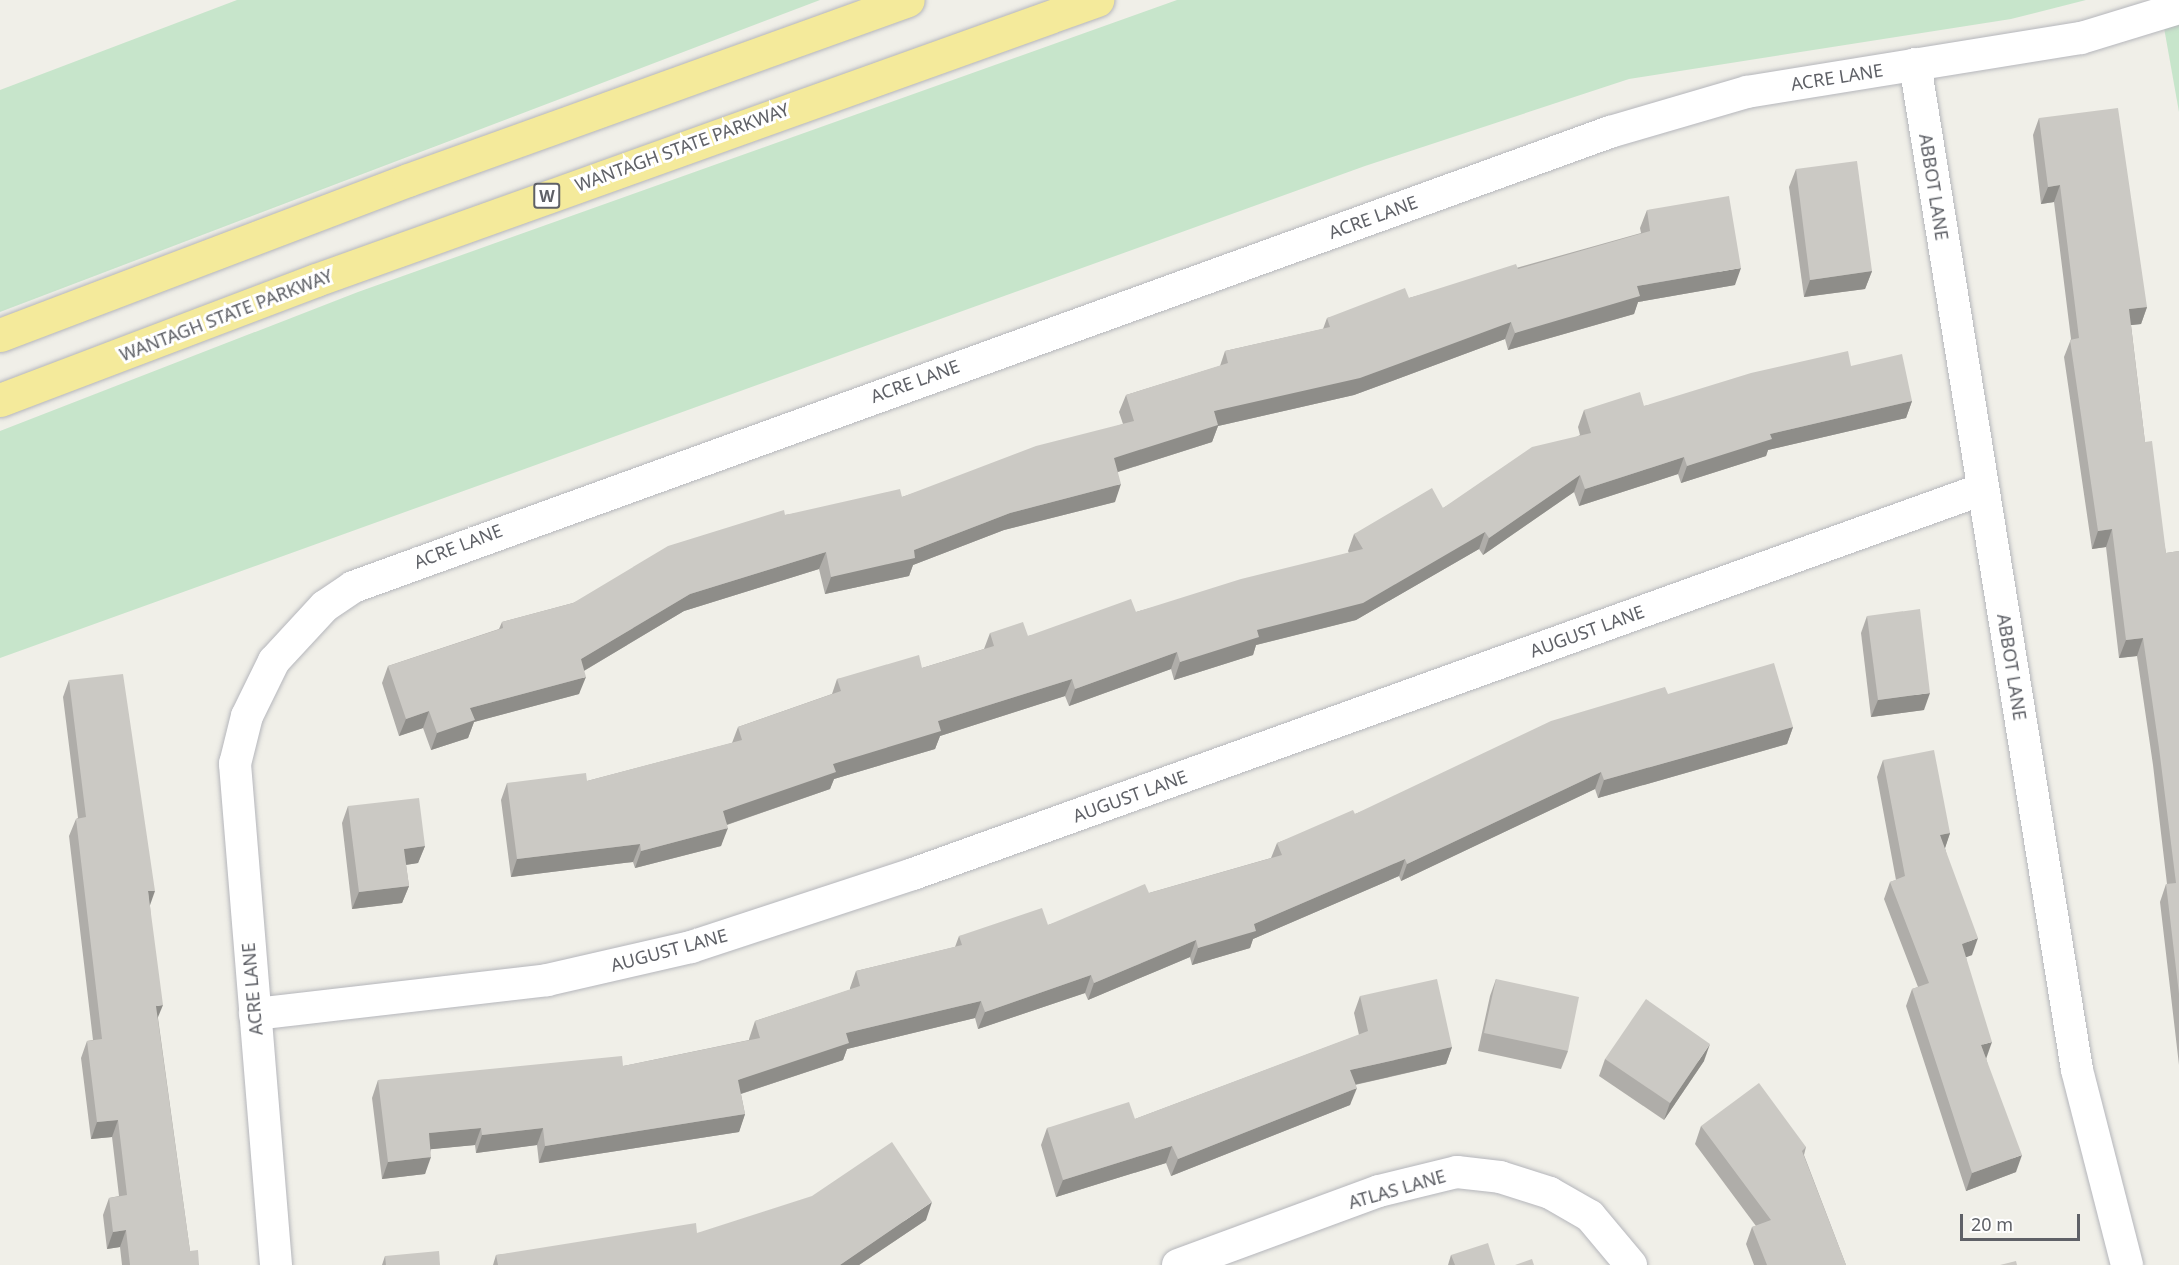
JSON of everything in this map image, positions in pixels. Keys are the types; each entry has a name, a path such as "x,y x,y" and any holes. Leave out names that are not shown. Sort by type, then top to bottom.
{"highway":[{"path":"0,336 408,180 908,0"},
{"name":"WANTAGH STATE PARKWAY","path":"0,400 316,280 1097,0"}],"street":[{"name":"ACRE LANE","path":"276,1265 235,764 247,716 274,661 325,606 353,587 1610,132 1747,92 2081,38 2179,8"},
{"name":"ABBOT LANE","path":"1915,64 2077,1070 2127,1265"},
{"name":"AUGUST LANE","path":"255,1014 547,980 692,947 913,874 1983,489"},
{"name":"ATLAS LANE","path":"1179,1265 1379,1191 1457,1172 1500,1177 1550,1193 1590,1216 1631,1265"}],"green space":[{"path":"237,0 820,0 0,312 0,90"},
{"path":"1177,0 2086,0 2011,19 1629,79 1365,166 0,658 0,431 358,292"},
{"path":"2179,16 2179,112 2163,22"}],"building":[{"path":"2118,108 2147,307 2129,309 2145,442 2152,441 2166,553 2179,551 2179,994 2166,884 2176,883 2143,638 2126,640 2112,529 2098,531 2070,340 2079,338 2060,185 2048,187 2039,118"},
{"path":"1857,161 1872,271 1810,280 1796,169"},
{"path":"1729,196 1741,268 1637,286 1640,296 1515,333 1511,322 1360,378 1214,411 1218,425 1114,458 1121,484 1010,513 914,550 915,558 831,577 826,552 690,594 581,659 586,677 470,708 475,720 437,733 429,711 406,719 388,666 503,628 502,622 573,603 668,546 784,510 785,515 900,489 902,497 1036,446 1134,421 1126,395 1228,363 1225,351 1330,327 1327,318 1405,288 1409,298 1516,264 1518,269 1650,231 1647,210"},
{"path":"1848,351 1851,366 1902,354 1912,401 1770,434 1772,439 1687,466 1684,457 1585,489 1580,475 1489,538 1485,532 1363,603 1257,630 1259,637 1180,662 1177,652 1075,689 1072,679 938,721 941,731 833,764 836,772 723,811 728,828 641,851 640,844 517,859 507,783 586,773 587,781 742,740 738,727 841,691 837,679 919,655 922,668 994,646 990,633 1023,622 1028,636 1131,599 1136,612 1241,579 1363,549 1354,534 1432,488 1443,508 1532,447 1591,433 1584,410 1640,392 1644,406 1751,373"},
{"path":"1920,609 1930,693 1878,700 1867,616"},
{"path":"1774,663 1793,727 1604,780 1601,772 1407,864 1405,859 1254,924 1256,931 1198,948 1196,940 1094,983 1091,975 985,1012 981,1001 846,1033 849,1043 738,1080 745,1114 545,1146 543,1128 482,1135 481,1128 429,1133 431,1157 388,1162 378,1080 622,1056 623,1066 760,1038 755,1021 860,986 856,971 962,945 959,936 1042,908 1048,925 1145,884 1149,893 1282,855 1277,843 1353,810 1355,814 1551,721 1665,687 1668,694"},
{"path":"123,674 155,891 148,891 163,1005 156,1006 190,1251 198,1250 199,1265 130,1265 126,1230 113,1232 109,1198 127,1195 118,1120 97,1122 87,1041 102,1039 76,819 86,817 69,680"},
{"path":"1934,750 1950,833 1940,835 1978,938 1962,944 1992,1042 1981,1045 2022,1155 1972,1173 1912,989 1929,983 1890,882 1905,876 1883,760"},
{"path":"419,798 425,846 404,849 409,886 359,892 348,806"},
{"path":"1437,979 1452,1047 1350,1070 1357,1088 1178,1159 1172,1146 1063,1180 1047,1128 1129,1102 1135,1119 1368,1031 1360,996"},
{"path":"1496,979 1579,997 1568,1051 1484,1033"},
{"path":"1646,999 1710,1044 1670,1103 1605,1059"},
{"path":"1759,1083 1806,1147 1802,1151 1846,1265 1767,1265 1752,1227 1771,1220 1701,1126"},
{"path":"892,1142 932,1202 840,1265 498,1265 496,1255 696,1223 697,1233 812,1196"},
{"path":"1488,1243 1495,1265 1455,1265 1451,1255"},
{"path":"439,1251 440,1265 386,1265 385,1256"},
{"path":"1532,1259 1534,1265 1515,1265"},
{"path":"2016,1261 2017,1265 2000,1265"}]}
